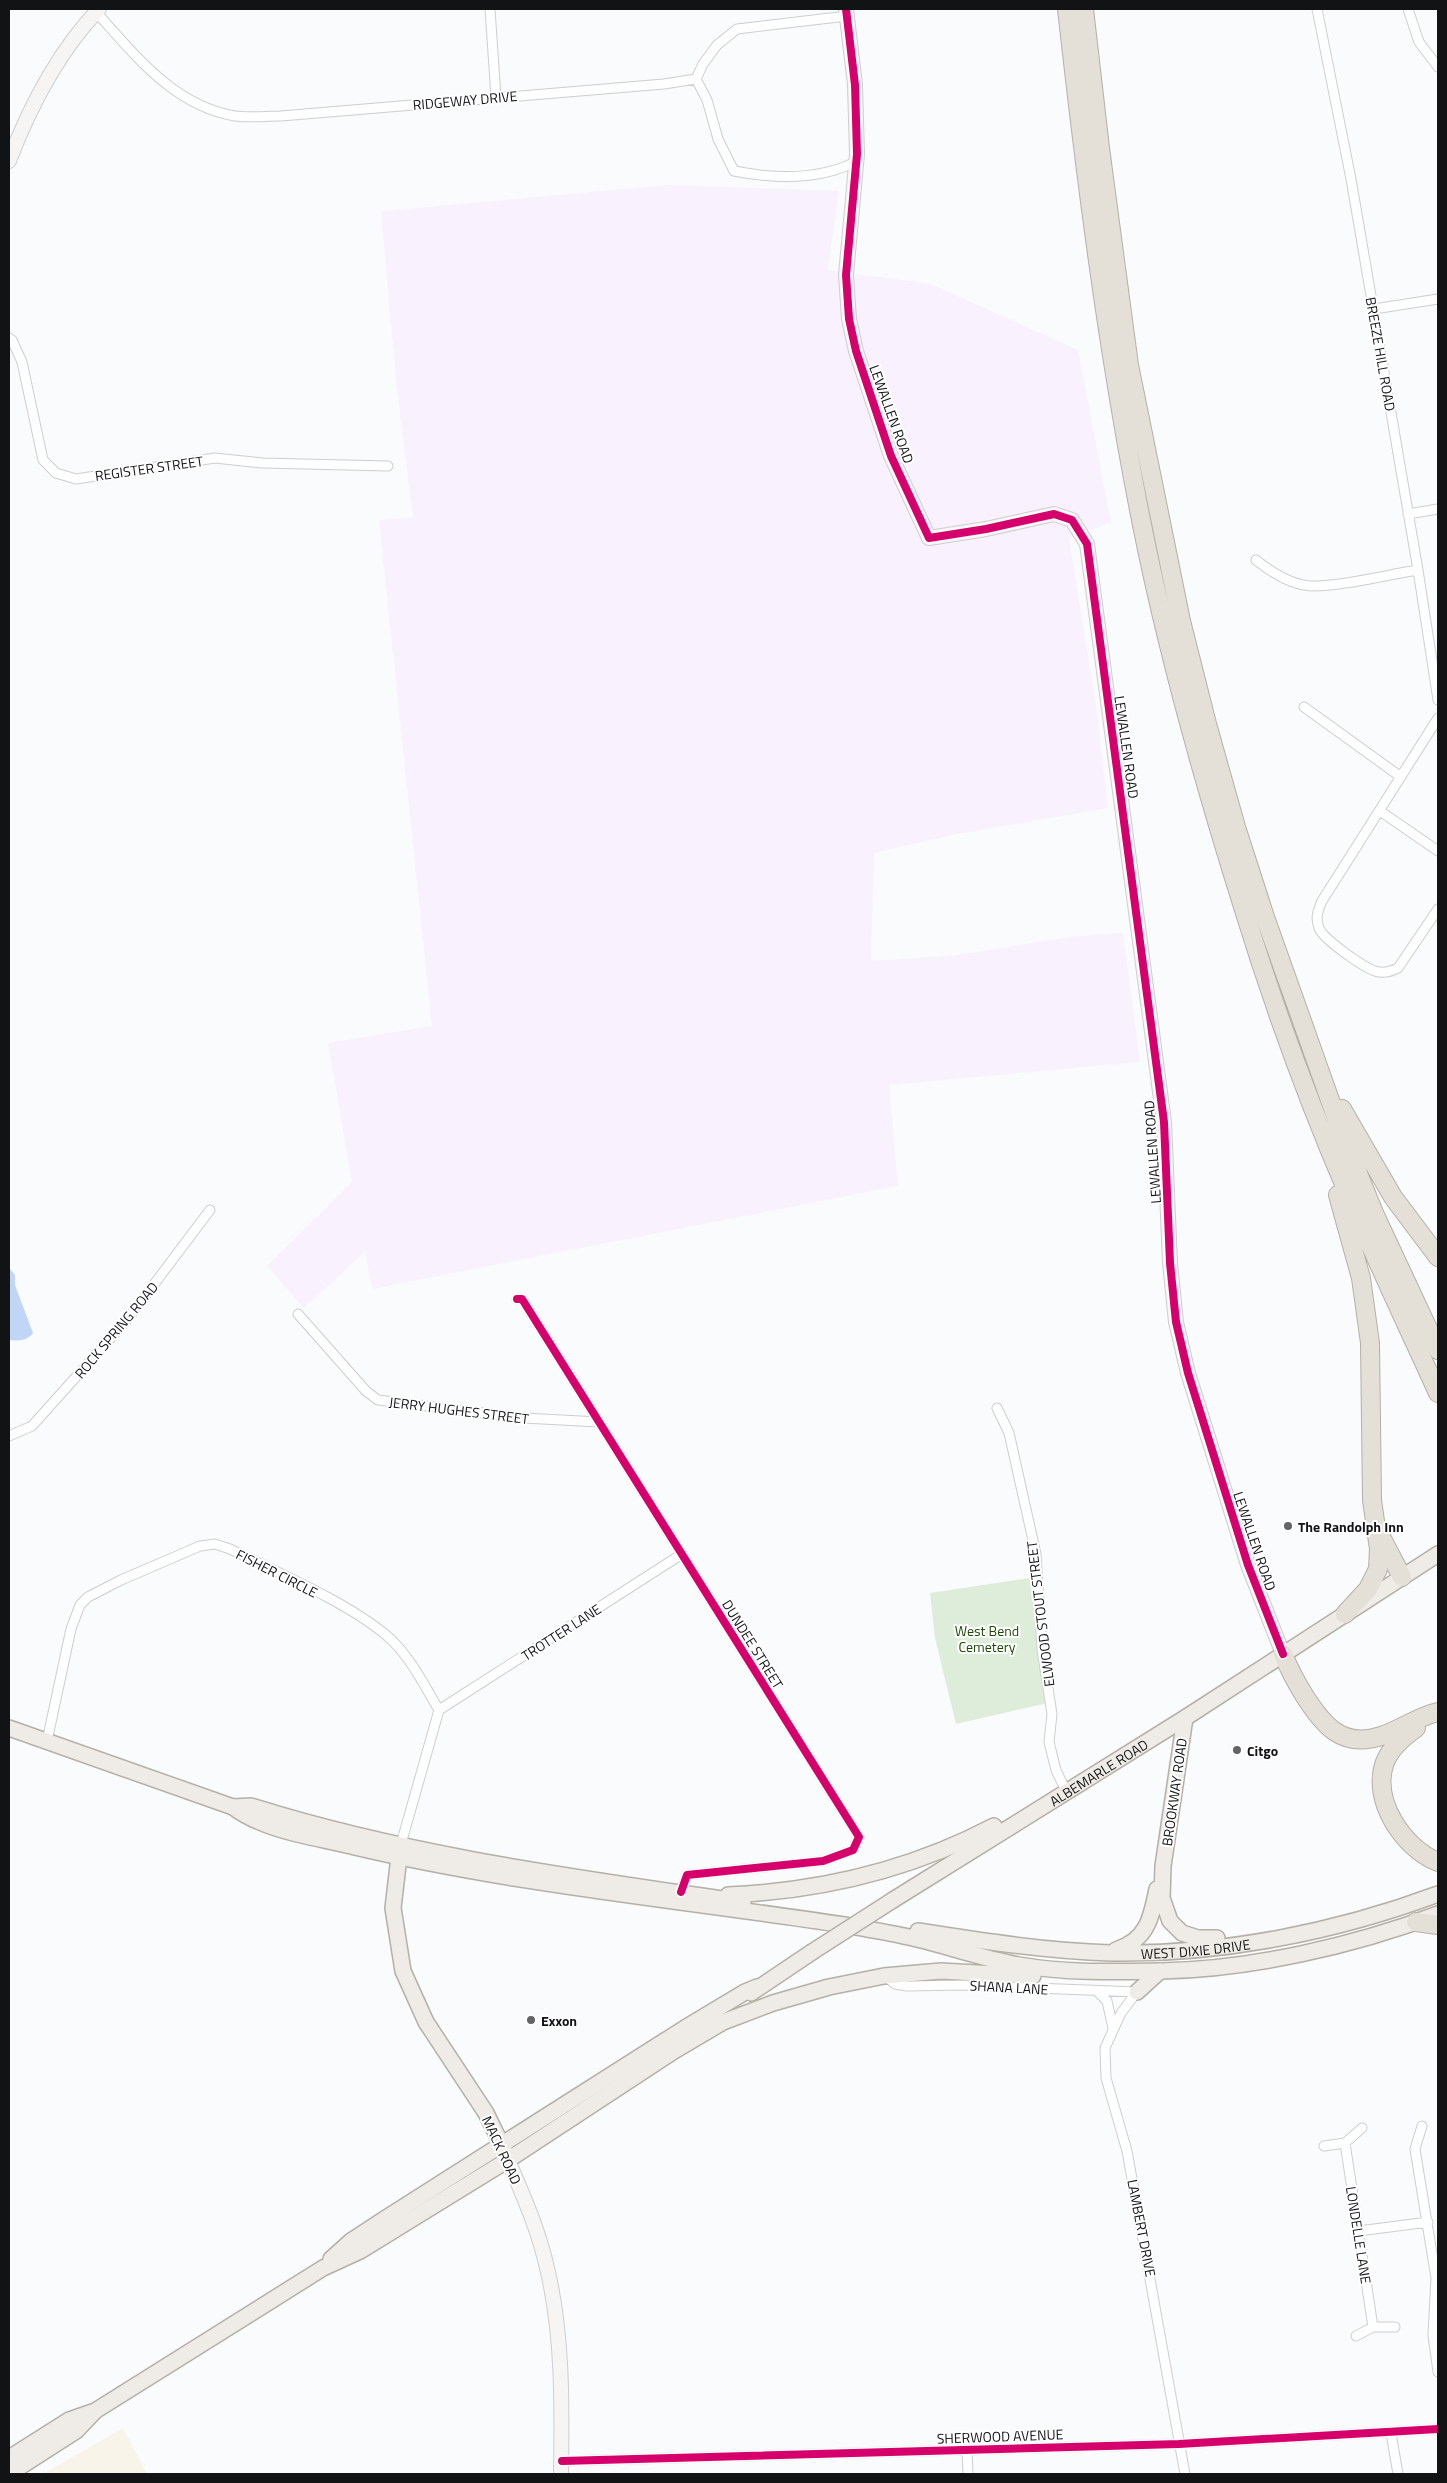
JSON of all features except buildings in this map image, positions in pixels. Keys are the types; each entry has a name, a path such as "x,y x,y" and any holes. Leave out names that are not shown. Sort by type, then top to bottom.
{"highway":[{"path":"1067,9 1097,262 1142,524 1158,600 1201,767 1244,913 1308,1094 1346,1189 1438,1393"},
{"path":"1084,9 1100,148 1129,365 1181,621 1236,827 1312,1054 1374,1213 1438,1350"},
{"path":"1312,1054 1388,1189 1438,1257"},
{"path":"1308,1094 1361,1278 1370,1343 1370,1456 1372,1500 1379,1549 1378,1569 1368,1589 1345,1614"},
{"path":"1376,1527 1402,1577"},
{"path":"1283,1654 1289,1670 1319,1718 1331,1730 1345,1737 1356,1740 1375,1738 1438,1713"},
{"path":"1438,1713 1406,1735 1393,1748 1386,1761 1383,1779 1385,1800 1398,1830 1422,1854 1438,1862"},
{"path":"1416,1922 1438,1925"}],"main road":[{"name":"ALBEMARLE ROAD","path":"322,2268 351,2241 501,2145 685,2028 745,1992 757,1987 1024,1817 1184,1718 1438,1554"},
{"name":"BROOKWAY ROAD","path":"1163,1866 1184,1718"},
{"path":"9,1728 233,1807 251,1806 400,1851 560,1886 948,1941"},
{"path":"707,1896 796,1888 886,1870 958,1844 998,1823 1024,1817"},
{"path":"400,1851 500,1864 707,1896 948,1941"},
{"name":"MACK ROAD","path":"400,1851 393,1908 403,1971 426,2022 486,2113 508,2160"},
{"path":"1163,1866 1163,1905 1170,1920 1182,1933 1198,1938 1234,1937 1256,1941"},
{"path":"1109,1953 1132,1944 1144,1931 1151,1916 1163,1866"},
{"name":"WEST DIXIE DRIVE","path":"948,1941 1109,1953 1165,1952 1256,1941 1346,1922 1438,1894"},
{"name":"WEST DIXIE DRIVE","path":"948,1941 1020,1966 1160,1972 1212,1968 1278,1958 1349,1942 1438,1914"},
{"path":"9,2458 69,2420 94,2411 322,2268 360,2251 508,2160 706,2031 773,2003 829,1987 884,1976 942,1970 1090,1979 1105,1971"},
{"path":"1137,1992 1160,1972"},
{"name":"ALBEMARLE ROAD","path":"706,2031 711,2022 747,1998 757,1987"},
{"path":"9,2474 76,2431 94,2411"}],"street":[{"path":"490,9 496,97"},
{"name":"BREEZE HILL ROAD","path":"1317,9 1351,179 1374,309 1438,700"},
{"path":"1408,9 1419,42 1438,67"},
{"path":"10,152 60,55 97,10"},
{"name":"RIDGEWAY DRIVE","path":"97,10 141,62 173,90 203,107 235,116 281,116 696,79"},
{"path":"847,12 737,29 717,45 703,64 696,79 706,100 718,139 728,163 734,171 774,176 811,176 840,170 856,161"},
{"name":"LEWALLEN ROAD","path":"847,12 855,85 856,161 846,276 849,319 856,351 891,456 929,538 986,529 1054,514 1072,520 1087,544 1164,1122 1170,1263 1176,1322 1188,1373 1248,1565 1283,1654"},
{"path":"1374,309 1438,299"},
{"name":"REGISTER STREET","path":"9,338 12,340 22,362 44,460 56,473 76,479 215,458 262,463 388,466"},
{"path":"1408,514 1438,509"},
{"path":"1256,560 1272,572 1292,581 1310,586 1418,570"},
{"path":"1304,707 1401,777"},
{"path":"1438,718 1322,901 1316,914 1318,928 1328,940 1374,971 1389,973 1398,968 1438,908"},
{"path":"1380,811 1438,851"},
{"name":"ROCK SPRING ROAD","path":"9,1436 32,1426 127,1320 210,1210"},
{"name":"DUNDEE STREET","path":"517,1299 522,1299 858,1837 853,1850 823,1861 687,1875 681,1892"},
{"name":"JERRY HUGHES STREET","path":"298,1314 366,1391 378,1400 524,1418 599,1422"},
{"name":"ELWOOD STOUT STREET","path":"997,1408 1009,1433 1036,1554 1042,1648 1052,1714 1049,1742 1056,1770 1066,1792"},
{"name":"FISHER CIRCLE","path":"47,1741 70,1629 80,1606 88,1598 121,1580 200,1546 215,1544 230,1548 343,1607 387,1636 407,1660 439,1710"},
{"name":"TROTTER LANE","path":"439,1710 682,1554"},
{"path":"400,1851 439,1710"},
{"name":"SHANA LANE","path":"884,1976 895,1984 907,1986 963,1985 1137,1992"},
{"path":"1097,1991 1107,2001 1113,2029"},
{"name":"LAMBERT DRIVE","path":"1137,1992 1120,2013 1105,2048 1106,2078 1128,2151 1185,2474"},
{"path":"1422,2126 1415,2148 1436,2278 1433,2336 1438,2372"},
{"path":"1324,2146 1345,2143 1362,2128"},
{"name":"LONDELLE LANE","path":"1345,2143 1373,2327"},
{"name":"MACK ROAD","path":"508,2160 537,2231 548,2269 560,2356 562,2467"},
{"path":"1359,2231 1428,2222"},
{"path":"1356,2336 1373,2327 1395,2326"},
{"name":"SHERWOOD AVENUE","path":"562,2467 967,2450 1179,2444 1438,2429"},
{"path":"1391,2432 1398,2474"},
{"path":"967,2450 968,2474"}],"shaded area":[{"path":"670,185 839,191 828,270 931,284 1078,350 1111,522 1069,539 1095,698 1108,808 952,835 874,853 871,961 958,955 1068,937 1123,933 1140,1062 889,1085 898,1186 372,1289 365,1252 304,1308 267,1266 352,1182 328,1043 432,1026 379,520 413,517 396,381 381,211"},
{"path":"123,2428 147,2474 43,2474"}],"green space":[{"name":"West Bend Cemetery","path":"1030,1578 1048,1703 956,1724 935,1638 930,1593"}],"water":[{"path":"9,1268 15,1275 15,1285 33,1333 28,1338 22,1340 9,1340"}],"cycle path":[{"path":"846,9 855,85 857,154 846,275 849,319 856,351 891,456 929,538 986,529 1054,514 1072,520 1087,544 1164,1122 1170,1263 1176,1322 1188,1373 1248,1565 1283,1654"},
{"path":"517,1299 522,1299 859,1837 853,1850 823,1861 687,1875 681,1892"},
{"path":"562,2461 1179,2444 1438,2429"}],"place":[{"name":"The Randolph Inn","path":"1288,1526"},
{"name":"Citgo","path":"1237,1750"},
{"name":"Exxon","path":"531,2020"}]}
